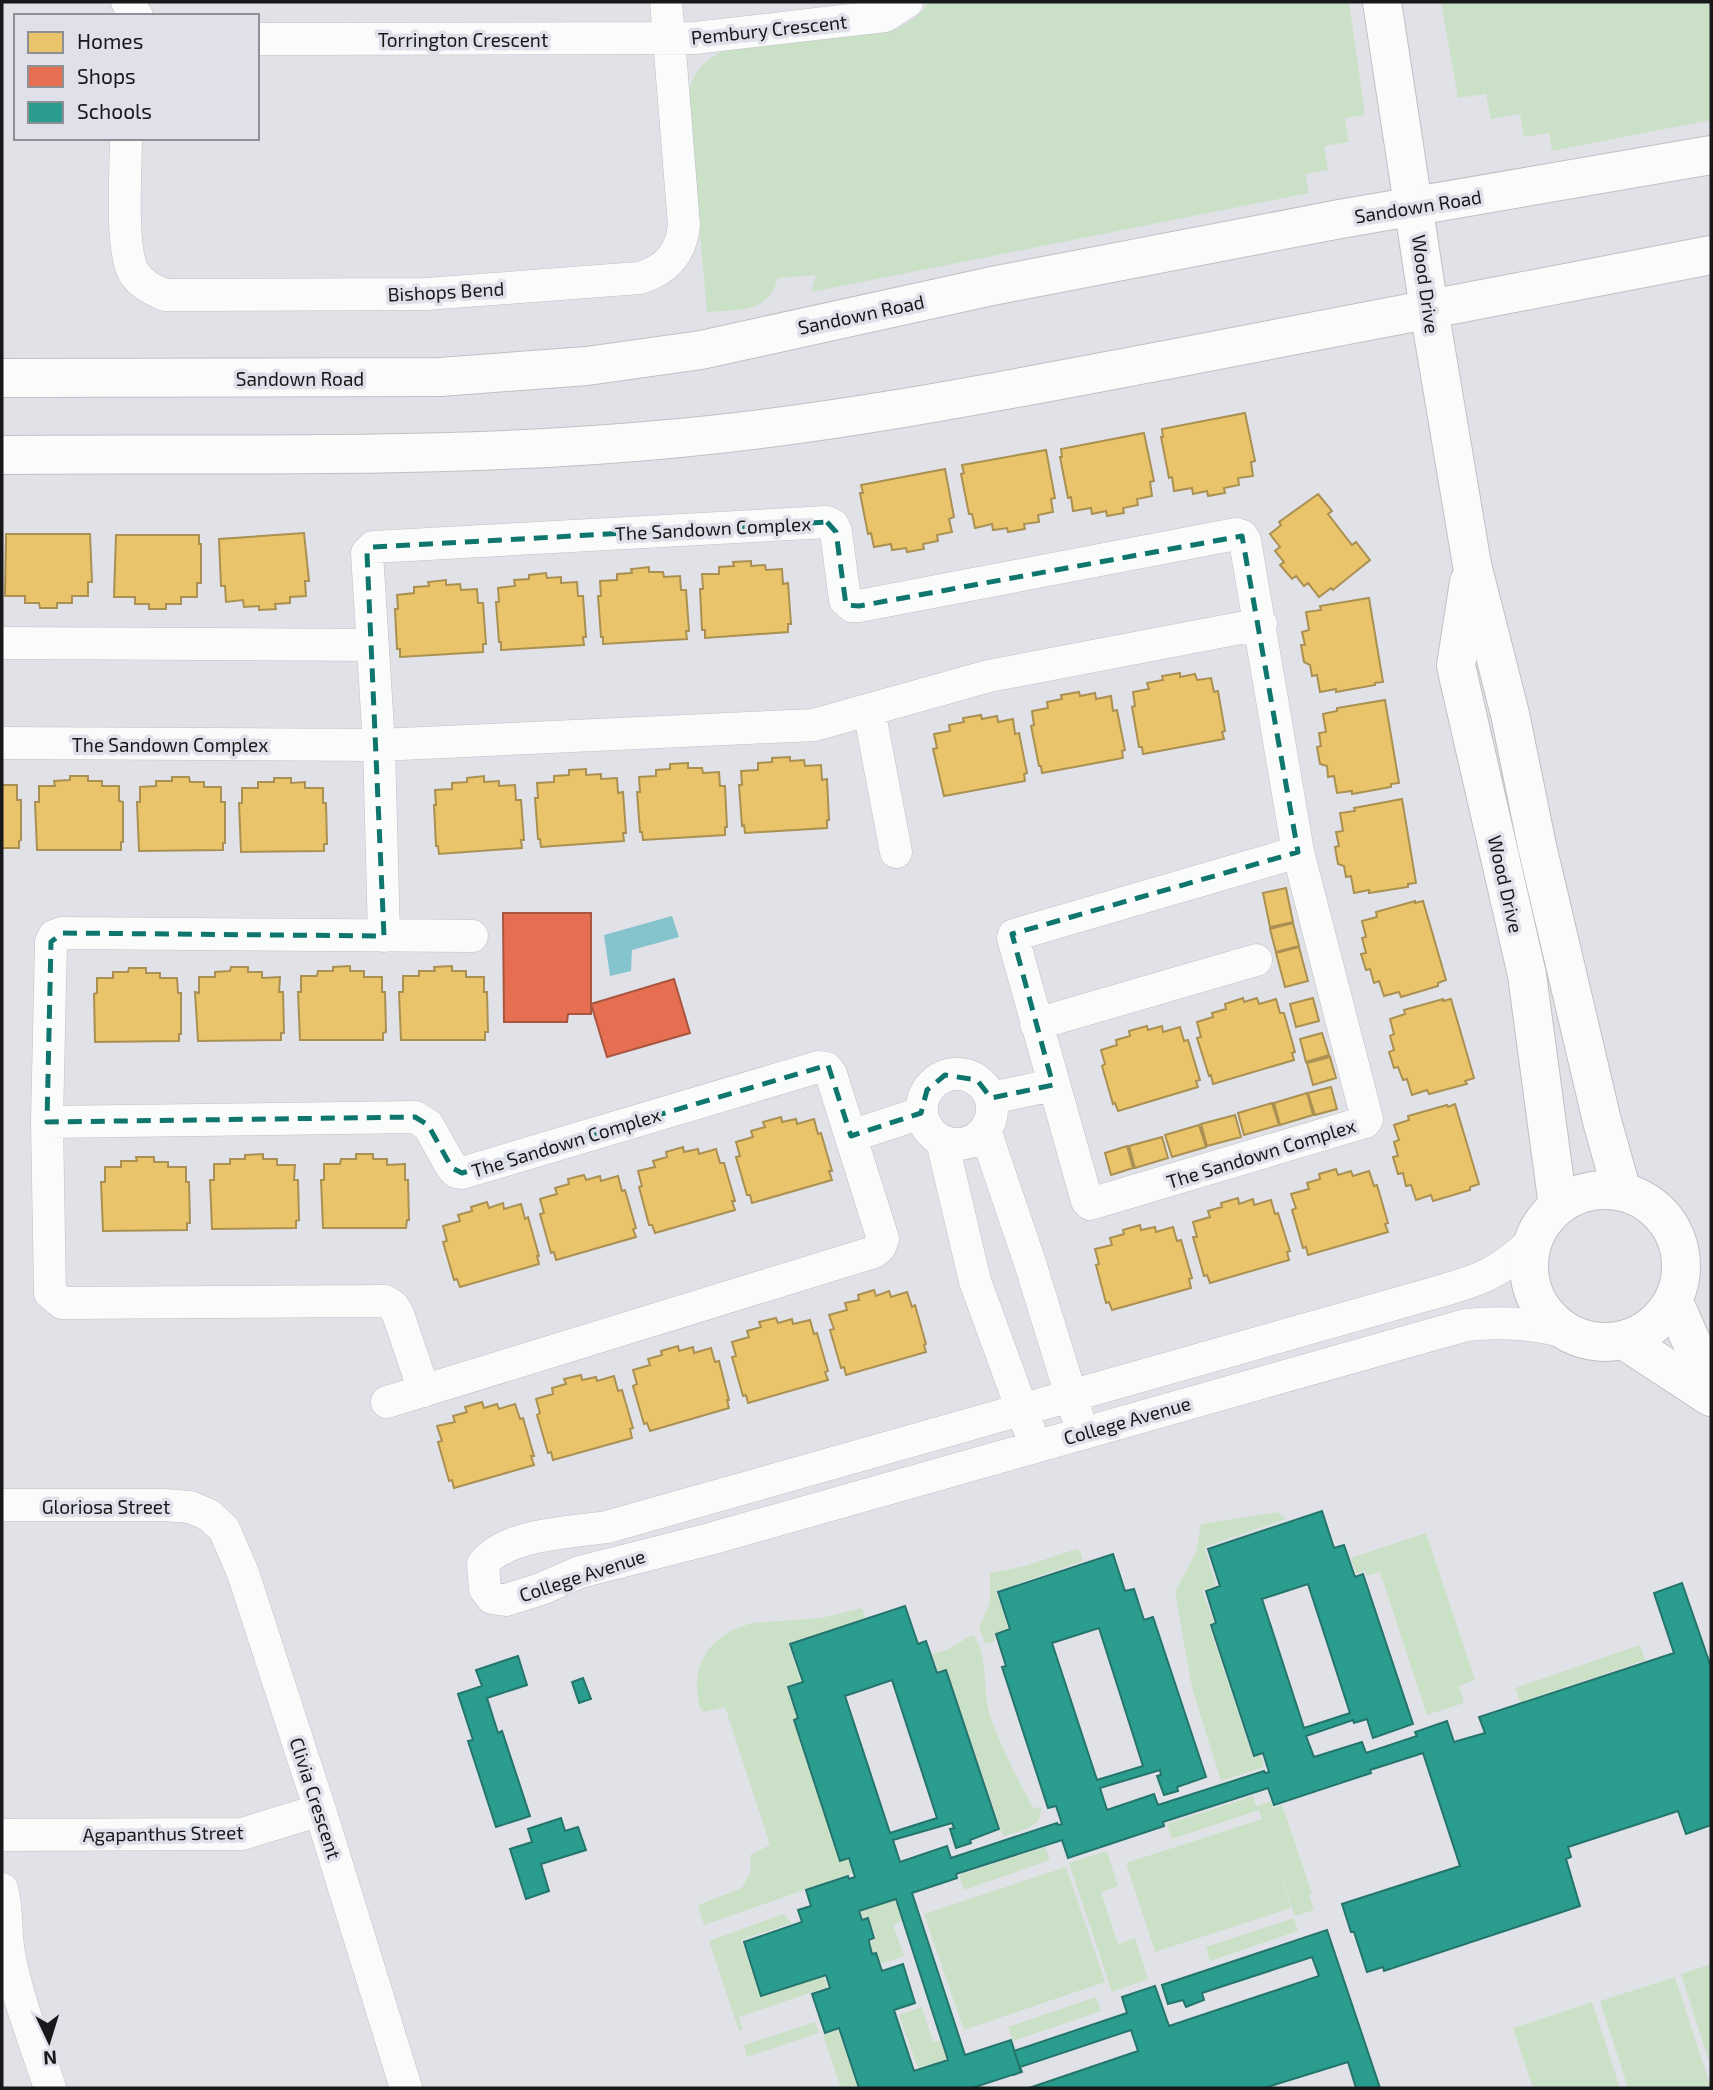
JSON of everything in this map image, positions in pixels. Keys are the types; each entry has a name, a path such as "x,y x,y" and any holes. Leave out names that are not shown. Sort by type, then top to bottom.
{"main road":[{"name":"Wood Drive","path":"1382,2 1472,565 1510,714 1537,846 1602,1121 1622,1192"},
{"name":"Sandown Road","path":"2,378 440,377 587,366 701,350 979,289 1415,205 1711,155"},
{"path":"2,455 349,454 538,450 803,424 948,401 1711,256"},
{"name":"Wood Drive","path":"1472,565 1456,666 1527,975 1558,1206"},
{"path":"1589,1192 1622,1192 1638,1197 1666,1220 1673,1232 1681,1264 1679,1283 1665,1313 1651,1327 1624,1340 1597,1342 1571,1334 1546,1314 1534,1295 1529,1269 1532,1242 1543,1222 1558,1206 1589,1192"},
{"path":"1673,1300 1711,1386"},
{"path":"1624,1340 1711,1397"}],"street":[{"name":"Bishops Bend","path":"126,140 127,251 135,275 144,285 165,295 426,294 639,278 662,269 678,250 683,237 666,2"},
{"name":"Pembury Crescent","path":"669,38 695,38 885,16 907,2"},
{"name":"Torrington Crescent","path":"259,40 669,38"},
{"name":"The Sandown Complex","path":"384,936 379,745 367,553 373,547 827,522 833,525 836,532 845,600 852,606 859,606 1236,534 1242,536 1261,624 1298,852 1368,1114 1365,1122 1090,1204 1053,1085 1014,935 1298,852"},
{"name":"The Sandown Complex","path":"2,743 379,745 814,725 989,676 1261,624"},
{"path":"2,643 373,645"},
{"path":"869,710 896,852"},
{"path":"424,1391 398,1314 393,1306 385,1301 62,1303 50,1293 47,1122 51,942 54,936 62,933 472,936"},
{"path":"1036,1024 1256,960"},
{"name":"The Sandown Complex","path":"47,1122 415,1117 428,1125 452,1168 462,1173 818,1067 826,1068 831,1074 883,1239 874,1252 387,1402"},
{"path":"956,1073 978,1080 991,1098 990,1121 977,1139 966,1143 942,1141 932,1135 921,1113 926,1090 945,1075 956,1073"},
{"path":"991,1098 1053,1085"},
{"path":"851,1136 921,1113"},
{"path":"985,1130 1031,1266 1082,1433"},
{"path":"942,1141 975,1281 1035,1447"},
{"name":"College Avenue","path":"1532,1242 1505,1266 1474,1281 607,1527 548,1534 507,1546 491,1553 483,1564 485,1589 492,1598 506,1600 580,1572 710,1539 1465,1325 1514,1323 1571,1334"},
{"name":"Gloriosa Street","path":"2,1505 165,1505 190,1507 209,1515"},
{"name":"Clivia Crescent","path":"209,1515 224,1528 243,1573 406,2088"},
{"name":"Agapanthus Street","path":"2,1835 242,1834 320,1810"},
{"path":"2,1889 7,1908 9,1951 16,1984 50,2088"}],"highlighted area":[{"path":"827,522 836,532 846,605 859,606 1242,536 1298,852 1012,934 1053,1085 991,1098 977,1080 945,1075 927,1090 921,1113 851,1136 828,1065 462,1173 452,1168 428,1125 415,1117 47,1122 51,942 62,933 384,936 367,553 373,547"}],"green space":[{"path":"929,2 1349,2 1365,115 1345,118 1349,142 1324,146 1328,170 1305,174 1309,193 811,292 816,275 778,278 773,290 760,304 741,309 707,312 688,107 690,88 696,73 707,61 723,51 894,30 914,19"},
{"path":"1441,2 1711,2 1711,120 1552,151 1549,133 1524,137 1520,114 1491,119 1486,94 1458,98"},
{"path":"1278,1512 1286,1519 1207,1546 1205,1549 1216,1585 1202,1591 1214,1622 1209,1625 1253,1758 1261,1756 1264,1767 1221,1781 1192,1688 1175,1592 1196,1552 1201,1524"},
{"path":"1426,1533 1475,1680 1459,1686 1464,1703 1427,1715 1380,1572 1367,1576 1365,1571 1356,1574 1351,1558"},
{"path":"1076,1549 1080,1551 1083,1561 996,1591 1008,1628 994,1634 995,1641 985,1644 979,1627 990,1603 990,1573 1025,1566"},
{"path":"862,1608 865,1618 788,1643 801,1681 786,1686 797,1718 793,1720 840,1861 848,1859 853,1873 704,1925 698,1905 742,1888 751,1871 750,1855 770,1845 725,1707 704,1712 700,1708 697,1678 700,1665 714,1644 737,1628 752,1623 821,1618"},
{"path":"974,1636 982,1654 990,1715 999,1739 1033,1808 1041,1807 1038,1820 1029,1828 1003,1836 947,1669 938,1672 932,1654 947,1650"},
{"path":"1640,1645 1645,1660 1520,1702 1515,1688"},
{"path":"1253,1796 1256,1806 1271,1801 1273,1808 1282,1805 1312,1893 1309,1895 1314,1910 1295,1916 1276,1862 1291,1908 1155,1952 1126,1863 1262,1819 1259,1810 1172,1839 1167,1824"},
{"path":"1045,1847 1050,1860 964,1890 959,1875"},
{"path":"1107,1851 1118,1886 1101,1892 1118,1944 1135,1938 1148,1979 1112,1992 1069,1863"},
{"path":"1066,1867 1105,1982 964,2030 924,1914"},
{"path":"895,1900 902,1921 893,1925 904,1956 881,1964 870,1943 876,1938 869,1918 864,1919 861,1912"},
{"path":"783,1914 792,1923 741,1940 761,1997 824,1976 827,1987 739,2017 743,2030 739,2031 709,1941"},
{"path":"1294,1918 1298,1931 1210,1961 1206,1947"},
{"path":"1711,1964 1711,2067 1681,1974"},
{"path":"1675,1977 1711,2088 1628,2088 1600,2001"},
{"path":"1096,1997 1101,2011 1013,2041 1008,2027"},
{"path":"1592,2002 1620,2088 1533,2088 1513,2028"},
{"path":"922,2007 933,2042 940,2040 947,2059 918,2068 899,2015"},
{"path":"815,2022 819,2033 747,2057 744,2045"},
{"path":"838,2030 858,2088 841,2088 823,2035"}],"water":[{"path":"672,916 679,937 632,950 631,971 610,976 604,935"}],"building: Homes":[{"path":"1245,413 1255,461 1251,462 1253,476 1238,478 1239,485 1224,488 1225,493 1208,496 1207,491 1193,494 1192,488 1174,491 1161,437 1162,429"},
{"path":"1144,433 1154,481 1150,482 1152,496 1137,499 1138,505 1123,508 1124,513 1107,516 1106,511 1092,514 1091,508 1073,511 1060,457 1061,449"},
{"path":"1046,450 1055,498 1051,499 1053,512 1038,515 1039,522 1024,524 1025,529 1008,532 1007,528 993,530 992,524 975,528 972,514 969,514 961,474 964,473 962,465"},
{"path":"945,469 954,517 949,519 952,532 937,535 938,541 923,544 924,549 907,552 906,548 892,550 891,544 874,547 871,533 868,534 860,493 863,493 861,485"},
{"path":"1318,494 1332,511 1328,514 1352,545 1356,542 1370,560 1333,590 1331,588 1319,597 1308,583 1304,586 1296,576 1292,579 1280,565 1284,562 1275,551 1280,547 1270,534 1281,525 1279,522"},
{"path":"304,533 309,581 305,581 306,596 290,597 290,603 275,604 276,609 244,607 243,600 226,602 225,586 221,586 219,539"},
{"path":"6,534 90,534 92,582 88,582 88,596 72,596 72,603 57,603 57,608 40,608 39,603 25,603 25,596 5,596"},
{"path":"116,535 199,535 201,583 197,583 197,597 181,597 181,604 166,604 166,609 149,609 149,604 135,604 135,597 114,597"},
{"path":"751,561 751,566 765,565 766,570 782,569 783,584 788,583 791,624 788,624 788,632 705,638 705,630 702,630 700,589 703,589 702,574 719,574 719,567 734,566 733,562"},
{"path":"649,567 649,572 663,572 664,577 680,576 681,590 686,590 689,631 686,631 687,639 603,644 598,596 601,596 600,581 617,580 617,574 632,573 631,569"},
{"path":"546,573 547,578 561,577 561,583 577,582 578,596 583,596 586,637 583,637 584,645 501,650 496,602 499,602 498,588 515,586 514,580 529,579 529,575"},
{"path":"446,580 446,585 460,584 461,590 477,589 478,603 483,603 486,644 483,644 483,652 400,657 400,649 397,649 395,609 398,609 397,595 414,593 414,587 429,586 428,582"},
{"path":"1369,598 1383,682 1336,692 1336,689 1320,692 1317,675 1312,676 1310,665 1304,662 1301,645 1305,645 1302,632 1309,630 1306,612 1321,610 1320,606"},
{"path":"1180,673 1180,677 1195,674 1197,680 1211,678 1214,692 1218,691 1224,739 1143,754 1142,747 1139,747 1132,707 1135,706 1133,692 1149,689 1147,683 1163,680 1162,676"},
{"path":"1079,692 1080,696 1095,693 1096,699 1111,696 1113,711 1117,710 1125,750 1122,751 1123,758 1042,773 1031,726 1034,725 1032,711 1048,708 1047,702 1062,699 1061,695"},
{"path":"1385,700 1399,783 1352,794 1352,791 1337,793 1334,776 1328,777 1327,766 1320,764 1317,747 1321,746 1319,733 1326,732 1323,714 1337,711 1337,708"},
{"path":"981,715 982,719 997,716 998,722 1013,719 1015,734 1019,733 1027,773 1024,774 1025,781 944,796 933,749 937,748 934,734 950,731 949,725 964,722 963,718"},
{"path":"790,757 790,761 804,760 805,766 821,765 822,780 827,779 827,828 745,833 744,825 742,826 739,785 742,785 741,771 758,770 758,763 772,762 772,758"},
{"path":"688,763 688,768 702,768 703,773 719,772 720,786 725,786 725,835 643,840 637,792 640,792 639,777 656,776 656,770 670,769 670,764"},
{"path":"586,769 586,775 601,774 601,779 617,778 618,793 623,792 626,833 623,833 624,841 541,847 535,798 538,798 537,783 554,782 554,776 569,775 569,770"},
{"path":"70,776 88,776 88,781 102,781 102,786 119,786 119,801 123,802 121,850 37,850 35,802 39,802 39,786 55,786 54,781 70,780"},
{"path":"484,776 484,782 499,781 499,786 515,785 516,800 521,800 524,840 521,840 522,848 439,854 436,846 435,790 452,789 452,783 467,782 467,778"},
{"path":"172,777 189,777 190,782 204,782 204,787 221,787 221,802 225,802 223,850 139,851 137,802 140,802 140,787 156,786 156,781 172,781"},
{"path":"274,778 291,778 291,783 305,782 305,788 323,788 327,844 324,844 324,851 241,852 239,803 242,803 242,788 258,788 258,782 274,782"},
{"path":"2,785 17,785 17,800 21,800 19,848 2,848"},
{"path":"1402,799 1416,883 1408,884 1408,887 1354,893 1351,876 1346,877 1344,866 1338,864 1335,847 1339,846 1336,832 1343,831 1340,813"},
{"path":"1286,888 1293,922 1270,927 1263,893"},
{"path":"1423,901 1446,980 1438,983 1438,986 1401,997 1399,992 1384,996 1379,981 1374,983 1370,969 1366,970 1361,954 1366,953 1362,938 1366,937 1362,921 1377,917 1376,912"},
{"path":"1293,923 1299,946 1276,952 1270,929"},
{"path":"1299,947 1308,981 1285,987 1276,953"},
{"path":"350,966 350,971 364,971 364,977 382,977 386,1032 383,1033 383,1040 300,1040 298,992 301,992 301,976 317,976 318,971 333,971 333,967"},
{"path":"452,966 452,971 466,971 466,977 484,977 488,1032 485,1032 485,1040 401,1040 399,992 403,992 403,976 419,976 419,971 435,971 434,967"},
{"path":"231,967 248,967 248,972 262,972 262,978 280,977 284,1033 281,1033 281,1040 198,1041 195,992 199,993 199,977 215,977 215,972 230,971"},
{"path":"129,968 146,968 146,973 160,973 160,978 177,978 178,993 181,993 179,1041 95,1042 94,994 97,993 97,978 113,978 113,972 128,972"},
{"path":"1243,998 1244,1002 1257,998 1259,1004 1276,999 1280,1013 1284,1013 1295,1052 1292,1053 1294,1060 1213,1084 1197,1038 1201,1037 1197,1022 1226,1009 1225,1004"},
{"path":"1313,998 1319,1021 1296,1027 1290,1004"},
{"path":"1451,999 1474,1078 1465,1081 1467,1084 1429,1094 1427,1090 1412,1095 1407,1079 1403,1080 1398,1067 1394,1068 1389,1052 1394,1050 1390,1036 1394,1034 1390,1019 1405,1014 1404,1010"},
{"path":"1147,1026 1148,1030 1162,1026 1163,1032 1180,1027 1184,1041 1188,1040 1200,1080 1196,1081 1198,1087 1118,1111 1115,1103 1113,1104 1102,1066 1105,1064 1101,1050 1117,1045 1116,1040 1130,1036 1129,1031"},
{"path":"1322,1033 1329,1055 1306,1062 1300,1039"},
{"path":"1330,1057 1336,1078 1313,1085 1307,1063"},
{"path":"1331,1087 1337,1109 1315,1115 1308,1093"},
{"path":"1307,1093 1313,1115 1280,1125 1274,1103"},
{"path":"1272,1103 1279,1125 1244,1135 1238,1113"},
{"path":"1455,1104 1479,1184 1470,1187 1470,1190 1433,1201 1431,1195 1416,1200 1411,1185 1406,1186 1403,1173 1398,1174 1393,1157 1398,1156 1394,1142 1399,1140 1394,1125 1409,1120 1408,1116"},
{"path":"1235,1115 1241,1137 1207,1146 1201,1124"},
{"path":"781,1117 782,1122 796,1119 797,1124 814,1119 818,1134 821,1133 832,1180 752,1203 736,1157 740,1156 736,1142 753,1137 751,1131 765,1127 763,1122"},
{"path":"1199,1125 1206,1147 1172,1157 1165,1135"},
{"path":"1162,1137 1168,1158 1135,1168 1129,1146"},
{"path":"1127,1146 1133,1168 1111,1175 1105,1153"},
{"path":"683,1147 684,1152 698,1149 699,1154 716,1149 720,1163 724,1163 735,1210 655,1233 652,1225 649,1225 639,1187 642,1186 638,1171 655,1167 653,1161 667,1157 666,1152"},
{"path":"263,1154 263,1159 277,1159 277,1165 295,1165 299,1220 296,1221 296,1228 212,1229 210,1180 214,1180 214,1164 230,1164 230,1159 245,1159 245,1155"},
{"path":"356,1154 373,1154 373,1159 387,1159 387,1165 405,1164 409,1220 406,1228 323,1228 321,1180 324,1180 324,1164 340,1164 341,1159 356,1159"},
{"path":"136,1157 154,1157 154,1162 168,1162 168,1167 186,1167 190,1223 187,1223 187,1230 103,1231 101,1182 105,1182 105,1167 121,1167 121,1161 137,1161"},
{"path":"1336,1169 1338,1175 1351,1171 1353,1176 1369,1171 1374,1186 1377,1185 1388,1232 1308,1255 1306,1247 1303,1248 1292,1210 1296,1208 1291,1194 1309,1189 1307,1183 1320,1179 1319,1174"},
{"path":"584,1175 586,1180 600,1176 601,1181 618,1176 622,1191 625,1190 636,1237 556,1260 554,1252 551,1253 540,1214 544,1213 540,1199 557,1194 555,1188 569,1184 568,1179"},
{"path":"1238,1198 1239,1204 1253,1199 1254,1205 1271,1200 1290,1251 1287,1252 1289,1260 1210,1283 1207,1275 1204,1276 1193,1237 1197,1237 1193,1222 1210,1217 1208,1211 1222,1207 1221,1203"},
{"path":"487,1202 489,1208 503,1203 504,1209 521,1204 525,1219 528,1217 539,1264 460,1287 457,1279 454,1280 443,1242 447,1241 443,1226 460,1221 458,1215"},
{"path":"1140,1225 1141,1230 1155,1227 1156,1232 1173,1227 1177,1241 1181,1240 1192,1278 1189,1279 1191,1288 1112,1310 1109,1302 1106,1303 1096,1265 1099,1264 1095,1249 1112,1245 1110,1238 1124,1234 1123,1230"},
{"path":"874,1290 876,1296 889,1291 891,1297 907,1292 912,1307 915,1305 926,1352 846,1375 844,1367 841,1368 830,1330 834,1329 829,1315 847,1310 845,1303 859,1300 858,1295"},
{"path":"776,1318 778,1323 792,1319 793,1324 810,1320 814,1334 817,1333 828,1380 748,1403 746,1395 743,1396 732,1357 736,1356 732,1342 749,1337 747,1331 761,1327 759,1322"},
{"path":"678,1346 679,1351 693,1347 694,1353 711,1348 715,1362 719,1361 729,1408 650,1431 647,1423 644,1424 633,1386 637,1384 633,1370 650,1365 648,1359 662,1355 661,1351"},
{"path":"581,1375 582,1380 596,1377 597,1381 614,1376 618,1391 622,1390 633,1428 630,1429 632,1438 553,1460 551,1452 548,1453 537,1415 540,1413 536,1399 553,1394 552,1388 566,1384 564,1379"},
{"path":"482,1402 484,1408 497,1404 499,1409 515,1404 520,1419 523,1418 534,1465 454,1488 452,1480 449,1481 438,1442 442,1441 437,1426 455,1422 453,1416 467,1412 465,1407"}],"building: Shops":[{"path":"503,913 591,913 591,1014 568,1014 567,1022 504,1022"},
{"path":"674,979 690,1033 607,1057 591,1004"}],"building: Schools":[{"path":"1322,1511 1334,1548 1344,1545 1355,1577 1363,1574 1413,1724 1373,1738 1367,1719 1354,1723 1353,1720 1306,1736 1314,1757 1362,1742 1366,1753 1417,1736 1415,1732 1447,1721 1454,1742 1485,1733 1479,1717 1674,1653 1654,1593 1682,1583 1711,1667 1711,1825 1686,1834 1678,1811 1568,1847 1571,1857 1566,1859 1580,1906 1384,1971 1383,1967 1367,1972 1342,1904 1460,1866 1423,1753 1274,1805 1268,1788 1163,1822 1164,1826 1068,1858 1062,1840 956,1874 957,1878 912,1893 965,2055 1011,2040 1021,2072 972,2088 859,2088 839,2028 825,2033 812,1994 830,1988 826,1975 761,1996 744,1942 802,1922 798,1910 811,1906 806,1890 848,1876 849,1879 855,1877 849,1858 840,1861 794,1720 798,1718 788,1687 803,1682 790,1644 905,1606 918,1644 926,1641 937,1673 946,1670 999,1829 956,1848 950,1829 954,1828 952,1823 893,1840 900,1862 947,1846 951,1858 1057,1823 1062,1824 1056,1806 1048,1808 1002,1667 1006,1666 996,1634 1010,1629 998,1592 1113,1554 1125,1591 1134,1589 1144,1620 1153,1617 1206,1777 1177,1787 1178,1791 1164,1795 1157,1776 1161,1775 1160,1770 1100,1788 1107,1810 1154,1794 1158,1805 1264,1771 1269,1772 1263,1753 1254,1756 1211,1625 1216,1623 1206,1591 1220,1586 1208,1549","holes":["1308,1584 1350,1713 1304,1728 1262,1599","1099,1628 1143,1766 1097,1780 1052,1643","892,1680 937,1818 890,1833 845,1696","896,1899 948,2060 914,2071 894,2010 915,2003 903,1964 882,1971 876,1953 872,1954 869,1940 874,1938 868,1918 862,1920 859,1911"]},
{"path":"518,1656 527,1685 487,1698 498,1733 502,1731 530,1816 496,1827 468,1741 473,1740 458,1694 482,1686 476,1670"},
{"path":"583,1678 591,1699 579,1703 572,1682"},
{"path":"561,1818 565,1831 578,1827 586,1850 541,1864 549,1891 526,1899 510,1849 532,1842 528,1829"},
{"path":"1327,1930 1380,2088 1356,2088 1348,2062 1264,2088 1029,2088 1138,2051 1131,2030 1020,2067 1022,2072 1013,2075 1021,2072 1014,2051 1127,2013 1122,1997 1155,1986 1169,2026 1319,1976 1312,1957 1202,1993 1204,2000 1186,2007 1183,2000 1168,2004 1162,1985"}]}
